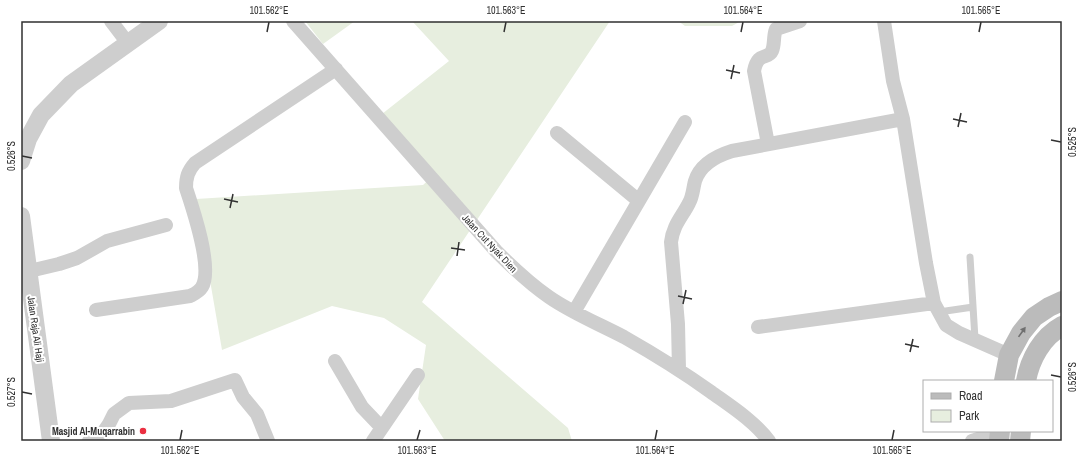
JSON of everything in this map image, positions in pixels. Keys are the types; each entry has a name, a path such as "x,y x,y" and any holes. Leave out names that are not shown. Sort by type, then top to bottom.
{"main road":[{"path":"1004,380 1009,355 1021,333 1034,317 1049,307 1062,301"},
{"path":"1026,380 1029,367 1039,348 1052,332 1062,326"}],"street":[{"path":"111,21 128,42"},
{"path":"21,161 28,140 41,115 71,84 159,21"},
{"name":"Jalan Cut Nyak Dien","path":"293,21 496,251 517,272 550,298 624,337 679,370 740,413 764,434 769,441"},
{"path":"768,144 754,71 756,62 770,54 776,29 800,21"},
{"path":"884,21 893,81 903,119 926,263 936,308 946,325 959,333 1009,355"},
{"path":"96,310 190,296 198,292 203,284 205,267 199,233 186,188 189,170 195,163 336,69"},
{"path":"679,370 678,324 671,242 673,229 690,201 695,180 699,171 719,155 726,153 903,119"},
{"path":"574,312 685,122"},
{"path":"557,133 639,201"},
{"name":"Jalan Raja Ali Haji","path":"21,216 24,272 51,441"},
{"path":"24,272 77,258 107,241 166,225"},
{"path":"758,328 936,308"},
{"path":"335,361 362,407 382,428"},
{"path":"374,441 418,374"},
{"path":"89,441 100,437 114,414 129,403 171,401 235,380 243,397 257,414 268,441"},
{"path":"972,441 1000,435"}],"lane":[{"path":"970,257 975,339"},
{"path":"936,308 973,307"}],"green space":[{"path":"305,21 355,21 323,44"},
{"path":"412,21 610,21 422,302 568,428 572,441 445,441 418,399 426,345 384,318 332,306 222,350 196,199 423,185 434,175 382,114 449,61"},
{"path":"678,21 741,21 732,26 685,26"}],"place":[{"name":"Masjid Al-Muqarrabin","path":"143,431"}]}
